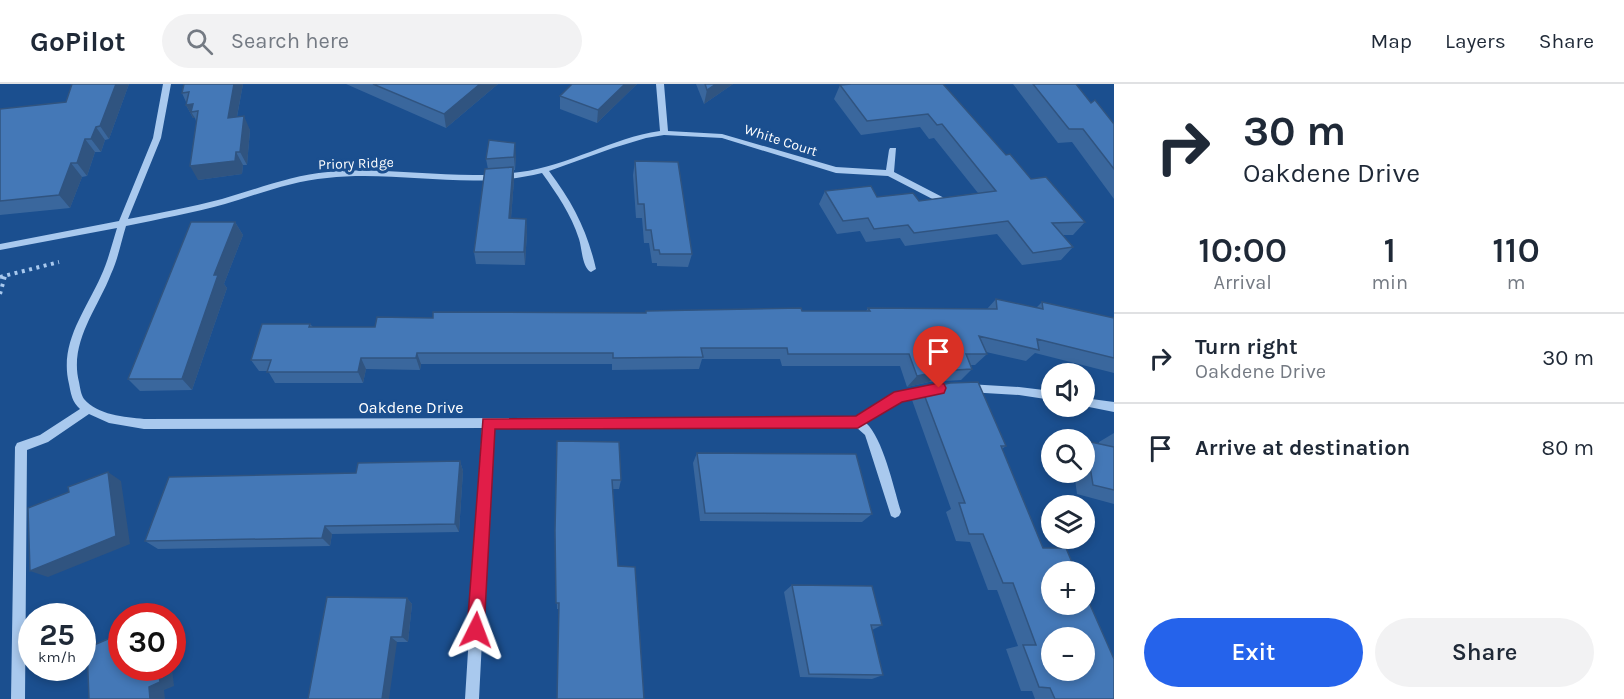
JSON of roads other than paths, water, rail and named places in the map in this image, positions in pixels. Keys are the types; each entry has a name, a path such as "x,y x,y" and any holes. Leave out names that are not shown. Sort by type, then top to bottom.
{"street":[{"path":"18,699 21,447 44,439 88,410 78,401 71,355 78,332 106,274 123,222 157,138 167,84"},
{"path":"660,84 664,133"},
{"name":"Priory Ridge","path":"0,247 201,207 326,175 369,173 473,178 518,176 545,171 630,139 664,133"},
{"name":"White Court","path":"664,133 722,136 836,171 890,173 946,203"},
{"path":"890,173 893,150"},
{"path":"545,171 572,208 585,236 591,269"},
{"path":"895,512 873,441 869,432 858,422 899,397 922,390 950,388 1041,394"},
{"path":"1095,404 1114,407"},
{"name":"Oakdene Drive","path":"88,410 107,419 144,424 858,422"},
{"path":"472,699 488,423"}]}
